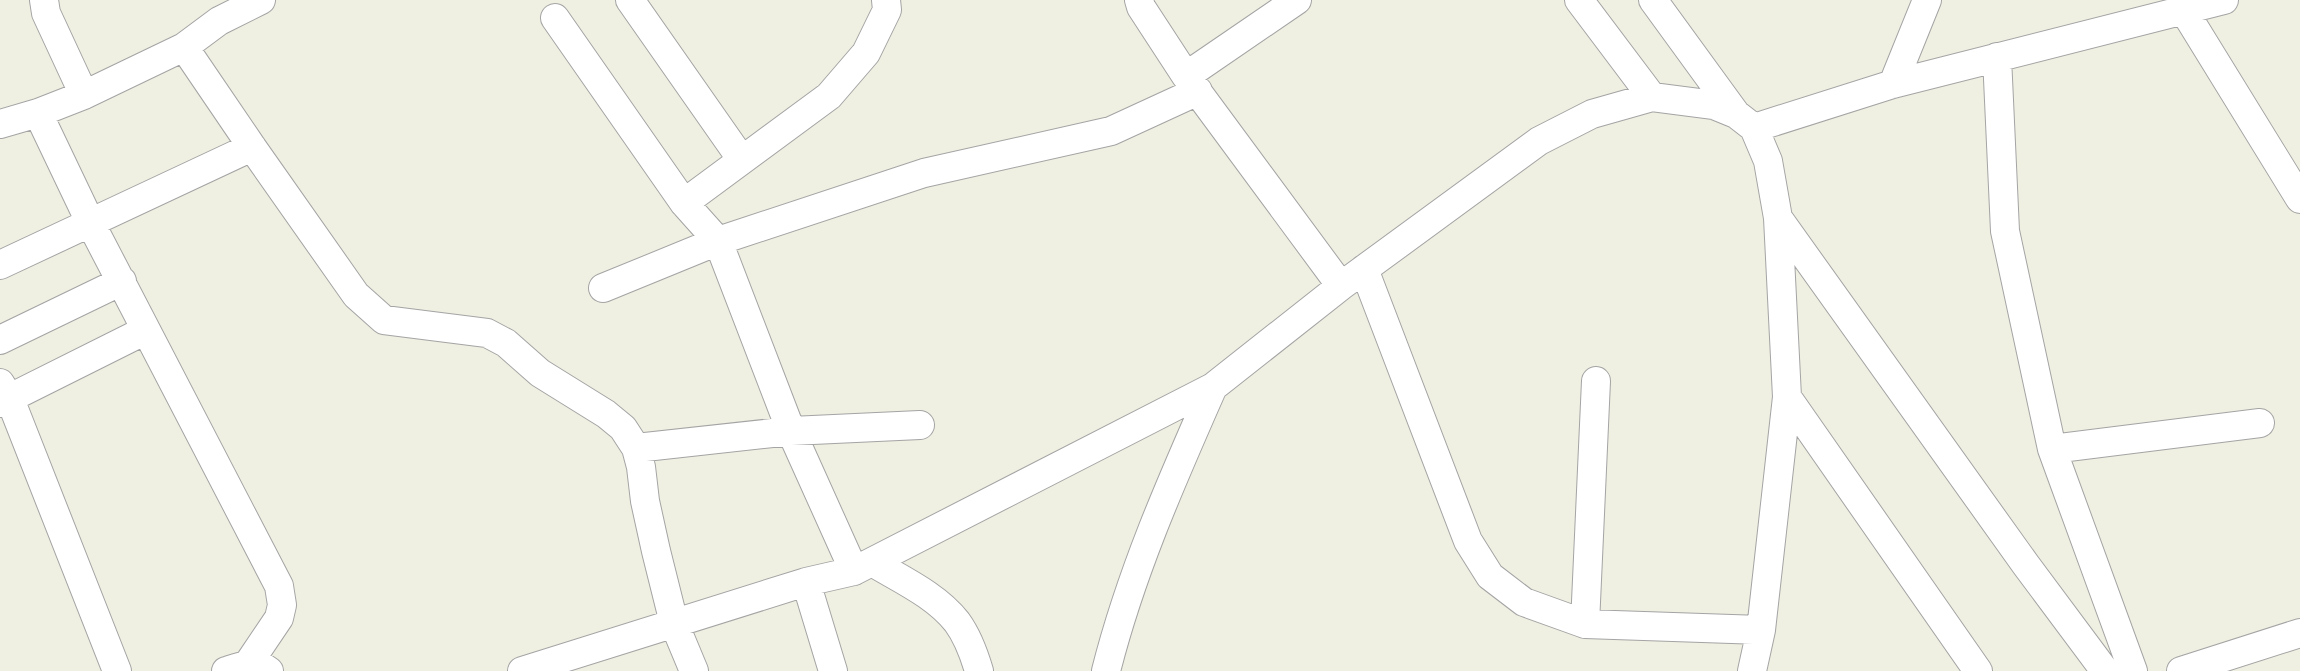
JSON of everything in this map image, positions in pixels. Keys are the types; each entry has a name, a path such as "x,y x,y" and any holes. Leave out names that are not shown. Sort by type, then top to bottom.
{"street":[{"path":"44,0 46,13 84,95"},
{"path":"0,124 38,113 84,95 184,46 222,9 261,0"},
{"path":"630,0 742,160"},
{"path":"684,204 829,96 866,53 887,10 886,0"},
{"path":"1139,0 1192,84 1341,286"},
{"path":"603,288 718,242 924,173 1111,131 1192,84 1297,0"},
{"path":"1579,0 1652,97"},
{"path":"1653,0 1745,121 1768,161 1778,218 1787,397 1761,630 1752,671"},
{"path":"1893,84 1927,0"},
{"path":"522,671 806,582 863,567 1213,387 1341,286 1539,141 1592,114 1652,97 1714,105 1745,121 2224,0"},
{"path":"2183,9 2300,200"},
{"path":"555,18 684,204 718,242 791,431 863,567 928,596 956,622 972,648 979,671"},
{"path":"184,46 252,148 356,295 384,320 487,333 506,343 540,373 606,414 623,428 636,448 641,467 645,501 674,623 694,671"},
{"path":"1997,57 2005,231 2052,449 2133,671"},
{"path":"38,113 90,222 279,586 282,605 279,618 247,669"},
{"path":"0,265 252,148"},
{"path":"1778,218 2026,565 2106,671"},
{"path":"1364,269 1468,541 1490,576 1524,602 1585,624 1761,630"},
{"path":"0,340 122,281"},
{"path":"117,671 3,395 146,330"},
{"path":"1585,624 1596,381"},
{"path":"1106,671 1118,622 1156,515 1213,387"},
{"path":"1787,397 1978,671"},
{"path":"2052,449 2260,423"},
{"path":"636,448 791,431 920,425"},
{"path":"806,582 833,671"},
{"path":"2181,671 2300,633"}]}
